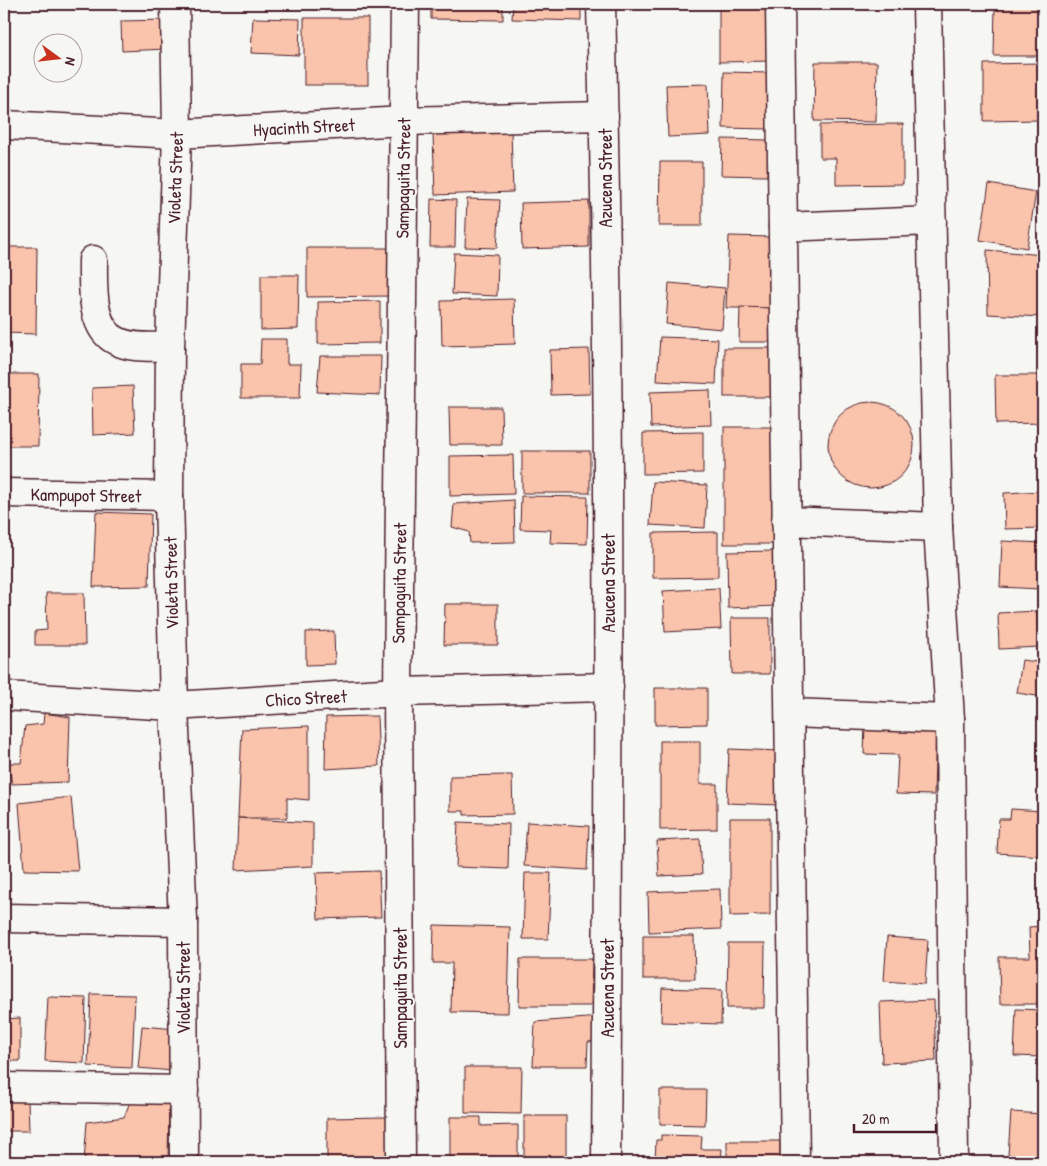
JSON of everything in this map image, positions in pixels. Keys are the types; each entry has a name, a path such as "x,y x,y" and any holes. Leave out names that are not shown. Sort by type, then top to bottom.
{"street":[{"name":"Violeta Street","path":"175,4 177,134 170,346 169,496 174,706 183,921 184,1162"},
{"name":"Sampaguita Street","path":"401,1162 398,692 405,4"},
{"name":"Azucena Street","path":"601,4 604,116 609,687 606,1162"},
{"path":"780,4 795,1162"},
{"path":"927,4 938,526 950,719 954,1162"},
{"name":"Hyacinth Street","path":"4,125 177,134 403,121 604,116"},
{"path":"782,227 932,221"},
{"path":"93,260 93,297 102,328 116,341 134,346 170,346"},
{"name":"Kampupot Street","path":"4,493 169,496"},
{"path":"786,521 938,526"},
{"name":"Chico Street","path":"4,696 174,706 398,692 609,687"},
{"path":"790,713 950,719"},
{"path":"4,918 183,921"},
{"path":"4,1087 184,1090"}],"building":[{"path":"431,4 503,4 503,20 431,19"},
{"path":"513,4 581,4 581,21 512,19"},
{"path":"719,4 772,4 772,61 719,62"},
{"path":"995,4 1041,4 1040,56 994,56"},
{"path":"253,18 300,19 299,55 251,53"},
{"path":"304,18 368,18 368,85 304,85"},
{"path":"167,20 167,49 122,51 121,21"},
{"path":"815,62 877,62 876,122 814,121"},
{"path":"1041,63 1041,120 984,121 984,64"},
{"path":"724,72 770,73 769,129 723,128"},
{"path":"708,84 710,135 668,137 666,85"},
{"path":"903,124 903,184 836,185 836,158 820,158 820,125"},
{"path":"511,131 513,192 435,195 433,134"},
{"path":"722,139 769,140 767,176 721,175"},
{"path":"660,162 702,162 702,226 659,226"},
{"path":"989,184 1036,192 1027,248 980,240"},
{"path":"431,199 456,200 455,247 430,247"},
{"path":"467,199 500,200 497,248 465,247"},
{"path":"589,201 589,247 522,249 521,203"},
{"path":"729,236 773,237 772,308 726,308"},
{"path":"4,247 37,247 36,334 4,333"},
{"path":"307,248 391,248 390,296 307,297"},
{"path":"987,250 1043,255 1041,317 988,314"},
{"path":"454,253 498,255 497,296 452,294"},
{"path":"261,275 299,275 298,329 261,330"},
{"path":"669,283 725,288 722,329 666,324"},
{"path":"514,299 515,344 442,346 441,301"},
{"path":"380,301 380,343 318,344 318,302"},
{"path":"740,307 772,308 772,342 739,342"},
{"path":"660,337 718,339 716,384 657,381"},
{"path":"261,339 287,339 287,364 301,364 300,398 241,398 241,364 260,364"},
{"path":"724,348 777,348 777,397 724,397"},
{"path":"589,349 590,394 551,395 550,350"},
{"path":"320,356 381,356 380,395 317,392"},
{"path":"4,374 39,374 38,446 4,446"},
{"path":"995,375 1043,375 1043,423 996,424"},
{"path":"133,386 135,433 93,435 92,388"},
{"path":"710,390 711,425 651,427 650,392"},
{"path":"863,402 879,402 888,405 902,414 911,428 914,445 911,462 902,476 888,485 879,488 863,488 847,481 835,469 828,453 828,437 835,421 847,409"},
{"path":"449,407 501,407 502,445 450,445"},
{"path":"724,427 775,427 775,544 724,544"},
{"path":"703,432 703,473 643,474 643,433"},
{"path":"522,451 590,451 590,493 522,493"},
{"path":"513,455 514,494 450,496 450,456"},
{"path":"653,482 707,485 705,528 650,525"},
{"path":"1043,491 1043,528 1005,529 1004,493"},
{"path":"521,496 588,497 587,544 550,543 551,530 520,529"},
{"path":"514,500 515,542 470,543 469,532 452,527 454,504"},
{"path":"96,512 151,514 149,586 93,587"},
{"path":"718,532 718,577 653,578 653,533"},
{"path":"1002,541 1043,543 1043,617 1039,617 1040,589 1000,587"},
{"path":"776,551 777,606 728,608 727,552"},
{"path":"719,588 721,629 665,632 663,591"},
{"path":"46,593 84,593 85,645 35,645 35,631 47,630"},
{"path":"445,604 498,604 498,645 444,645"},
{"path":"1037,611 1039,647 999,649 998,613"},
{"path":"731,618 770,618 770,674 732,674"},
{"path":"334,631 335,664 306,665 306,632"},
{"path":"1039,652 1043,653 1043,697 1017,693 1022,660 1037,662"},
{"path":"655,688 707,688 707,724 655,725"},
{"path":"44,713 70,717 68,782 12,784 8,763 21,763 25,726 43,724"},
{"path":"377,716 379,766 325,769 326,717"},
{"path":"865,724 936,726 934,795 896,794 898,755 864,754"},
{"path":"309,726 309,800 287,798 287,818 238,818 242,729"},
{"path":"660,741 700,741 700,784 717,784 717,829 660,830"},
{"path":"729,749 781,751 779,805 727,803"},
{"path":"512,775 513,814 464,815 464,811 450,811 450,776"},
{"path":"71,797 78,871 24,870 19,803"},
{"path":"1011,809 1043,811 1043,856 997,853 999,819 1010,819"},
{"path":"238,818 313,823 313,866 236,870"},
{"path":"730,818 770,818 770,915 730,916"},
{"path":"458,822 509,824 508,869 456,867"},
{"path":"527,822 589,826 587,870 524,866"},
{"path":"700,839 702,874 659,876 657,841"},
{"path":"379,871 381,917 318,919 316,873"},
{"path":"525,873 551,873 548,939 523,939"},
{"path":"720,889 721,929 649,932 648,892"},
{"path":"434,925 510,927 508,1013 451,1012 452,963 433,963"},
{"path":"1043,926 1043,1004 1000,1004 999,957 1030,957 1029,927"},
{"path":"643,936 694,936 695,979 643,979"},
{"path":"887,937 928,940 925,984 884,981"},
{"path":"728,943 765,943 764,1008 727,1008"},
{"path":"520,959 592,959 591,1006 519,1006"},
{"path":"662,988 722,990 721,1024 661,1022"},
{"path":"91,994 135,995 132,1068 88,1066"},
{"path":"48,997 86,998 84,1063 45,1061"},
{"path":"934,1000 936,1061 882,1063 880,1002"},
{"path":"1016,1009 1043,1010 1043,1057 1014,1056"},
{"path":"601,1017 600,1041 588,1042 587,1066 533,1066 535,1022"},
{"path":"20,1018 20,1061 4,1061 4,1019"},
{"path":"142,1026 176,1029 173,1071 138,1068"},
{"path":"465,1067 522,1067 521,1114 465,1113"},
{"path":"1043,1075 1043,1105 1040,1105"},
{"path":"660,1090 706,1090 705,1125 660,1124"},
{"path":"28,1101 29,1131 4,1131 4,1102"},
{"path":"130,1102 169,1103 168,1162 84,1162 87,1122 124,1117"},
{"path":"1011,1112 1043,1114 1043,1157 1008,1155"},
{"path":"524,1116 566,1116 566,1162 524,1162"},
{"path":"388,1117 388,1162 327,1162 327,1118"},
{"path":"450,1117 481,1117 481,1126 518,1125 518,1162 450,1162"},
{"path":"661,1135 702,1136 701,1149 722,1149 721,1162 655,1162 656,1140 661,1140"},
{"path":"727,1141 780,1141 780,1162 727,1162"}]}
